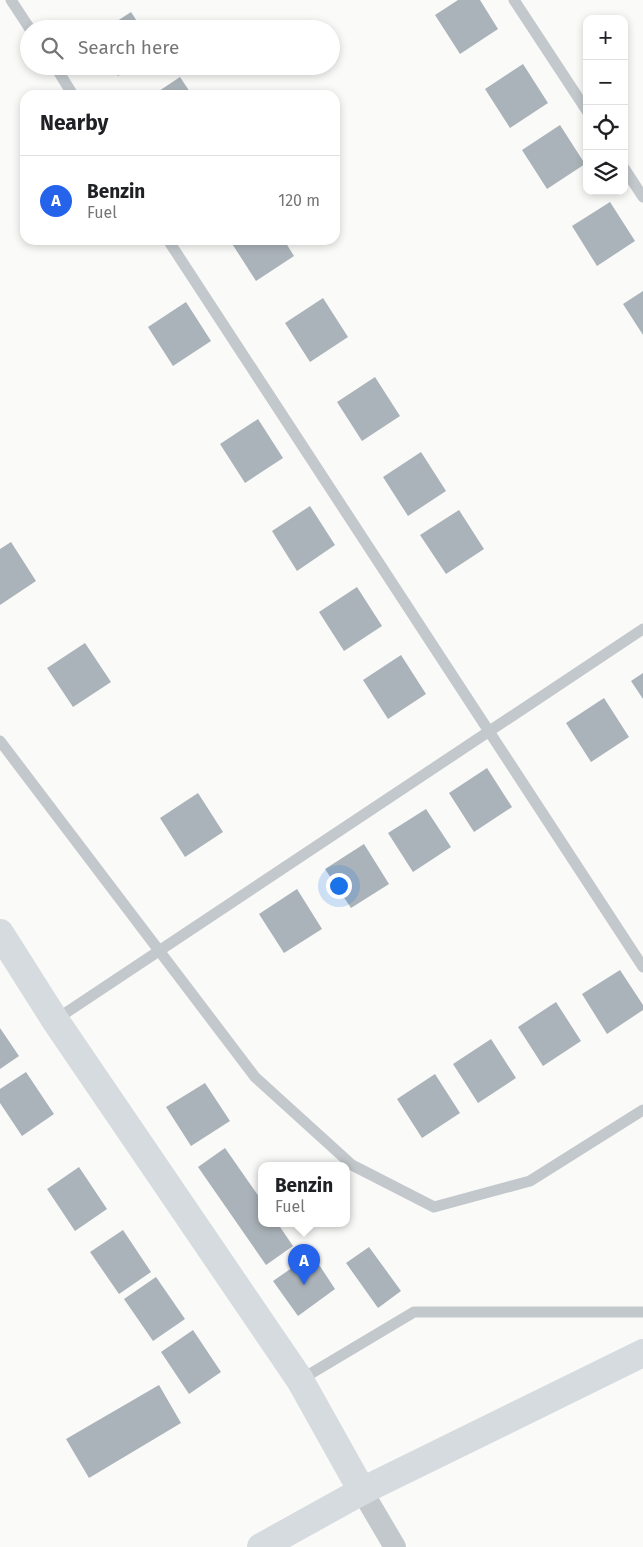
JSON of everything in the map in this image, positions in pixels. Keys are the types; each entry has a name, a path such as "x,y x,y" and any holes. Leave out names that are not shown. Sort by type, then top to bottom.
{"main road":[{"path":"0,933 55,1020 300,1380 362,1491"},
{"path":"261,1547 362,1491 643,1353"}],"street":[{"path":"362,1491 395,1547"}],"lane":[{"path":"11,0 24,20"},
{"path":"514,0 583,105"},
{"path":"60,75 70,90"},
{"path":"628,174 643,197"},
{"path":"171,245 643,967"},
{"path":"55,1020 643,629"},
{"path":"0,741 255,1077 349,1162"},
{"path":"350,1163 434,1207 530,1181 643,1110"},
{"path":"300,1380 414,1312 643,1312"}],"building":[{"path":"458,0 480,0 498,29 460,54 435,15"},
{"path":"131,12 136,20 119,20"},
{"path":"523,64 548,103 510,128 485,89"},
{"path":"180,77 189,90 160,90"},
{"path":"560,125 583,161 583,165 547,189 522,150"},
{"path":"610,202 635,241 597,266 572,226"},
{"path":"233,245 287,245 294,256 256,281"},
{"path":"643,291 643,335 623,304"},
{"path":"323,298 348,337 310,362 285,323"},
{"path":"186,302 211,341 173,366 148,327"},
{"path":"375,377 400,416 362,441 337,402"},
{"path":"258,419 283,458 245,483 220,444"},
{"path":"421,452 446,491 408,516 383,477"},
{"path":"310,506 335,545 297,571 272,531"},
{"path":"459,510 484,549 446,574 420,535"},
{"path":"11,542 36,581 0,605 0,549"},
{"path":"357,587 382,626 344,651 319,612"},
{"path":"85,643 111,682 73,707 47,668"},
{"path":"401,655 426,694 388,719 363,680"},
{"path":"643,673 643,699 631,681"},
{"path":"604,698 629,737 591,762 566,723"},
{"path":"487,768 512,807 474,832 449,793"},
{"path":"198,793 223,832 185,857 160,818"},
{"path":"426,809 451,847 413,872 388,833"},
{"path":"364,844 389,884 351,908 325,869"},
{"path":"297,889 322,929 284,953 259,914"},
{"path":"620,970 643,1005 643,1010 607,1034 582,994"},
{"path":"556,1002 581,1041 543,1066 518,1027"},
{"path":"0,1028 19,1056 0,1069"},
{"path":"491,1039 516,1078 478,1103 453,1064"},
{"path":"26,1072 54,1114 22,1136 0,1103 0,1089"},
{"path":"435,1074 460,1113 422,1138 397,1099"},
{"path":"205,1083 230,1121 191,1146 166,1107"},
{"path":"225,1148 258,1195 258,1227 280,1227 293,1246 266,1265 198,1167"},
{"path":"79,1167 107,1209 75,1231 47,1189"},
{"path":"123,1230 151,1272 119,1294 90,1252"},
{"path":"369,1247 401,1291 378,1308 346,1263"},
{"path":"312,1254 335,1289 298,1316 273,1281"},
{"path":"156,1277 185,1319 153,1341 124,1299"},
{"path":"193,1330 221,1372 189,1394 161,1352"},
{"path":"159,1385 181,1423 89,1478 66,1439"}],"place":[{"name":"Benzin","path":"304,1285"}]}
